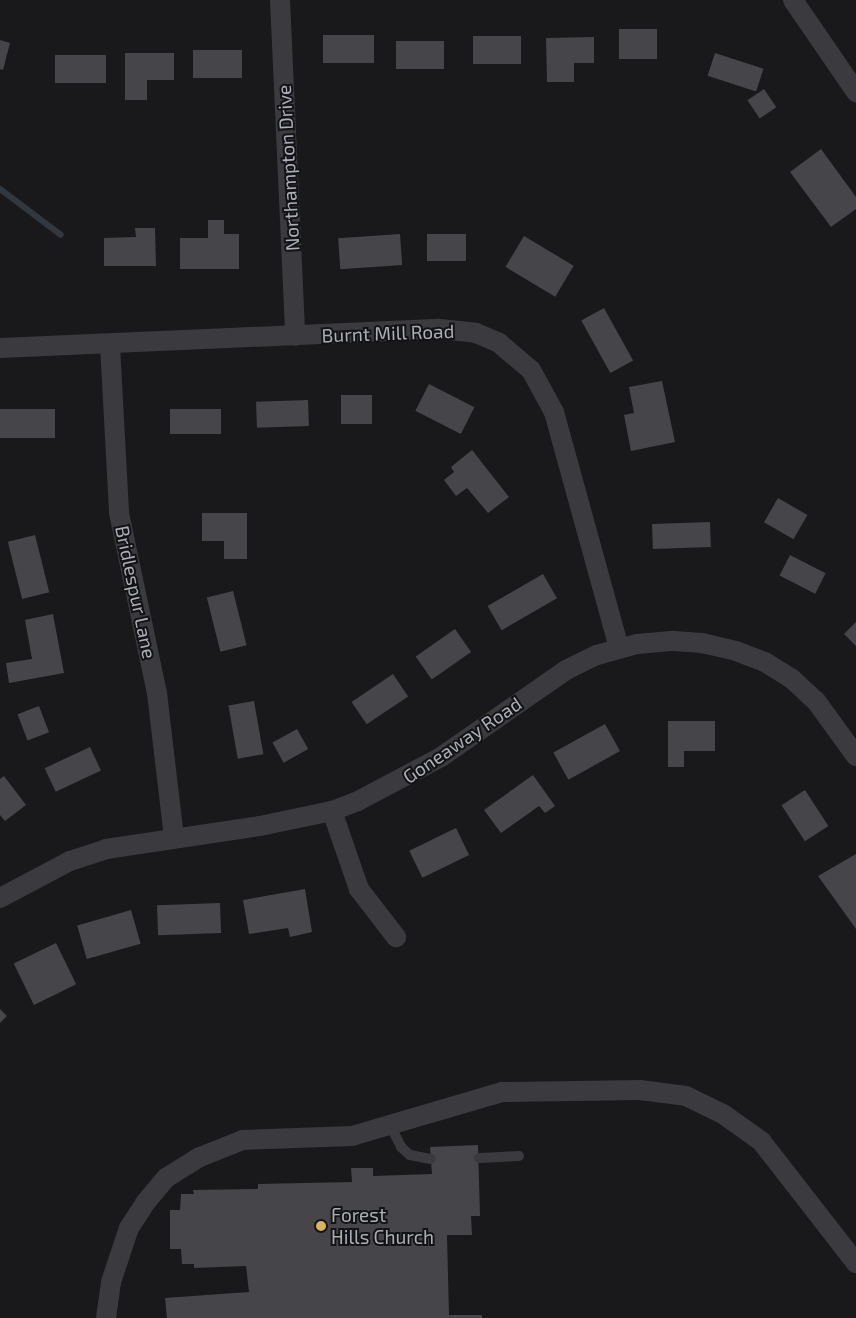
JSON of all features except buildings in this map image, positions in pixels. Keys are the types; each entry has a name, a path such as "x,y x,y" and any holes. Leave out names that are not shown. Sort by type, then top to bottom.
{"street":[{"name":"Northampton Drive","path":"280,0 295,336"},
{"path":"793,0 856,92"},
{"name":"Burnt Mill Road","path":"0,348 110,345 440,329 476,333 513,352 531,370 554,412 619,648"},
{"name":"Bridlespur Lane","path":"110,345 119,513 157,694 174,838"},
{"name":"Goneaway Road","path":"0,898 70,861 106,849 332,811 400,782 441,757 566,670 619,648 674,641 702,643 736,651 765,662 791,678 816,701 856,756"},
{"path":"332,811 359,889 396,937"},
{"path":"106,1318 111,1282 129,1228 145,1202 166,1178 200,1157 243,1140 352,1136 502,1092 640,1090 686,1096 723,1114 762,1140 856,1263"}],"lane":[{"path":"390,1125 401,1147 410,1155 431,1159"},
{"path":"479,1158 519,1156"}],"waterway":[{"path":"0,189 61,235"}],"place":[{"name":"Forest Hills Church","path":"321,1226"}]}
